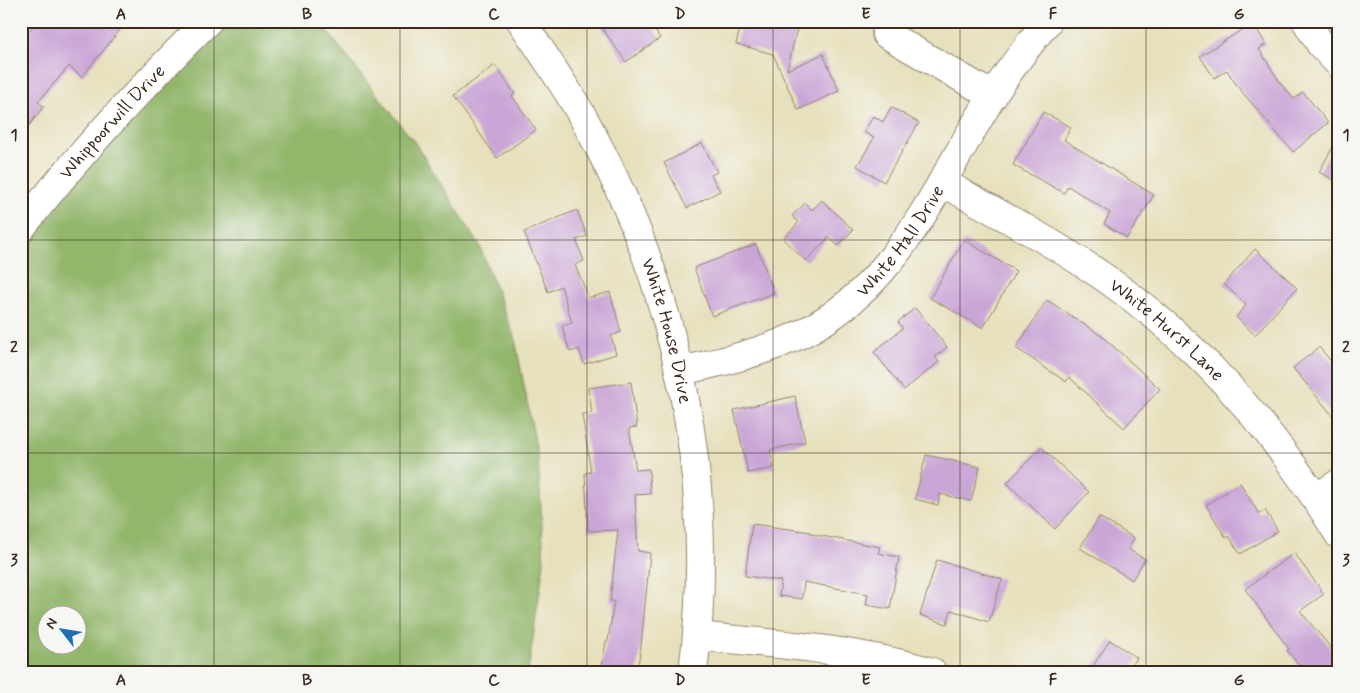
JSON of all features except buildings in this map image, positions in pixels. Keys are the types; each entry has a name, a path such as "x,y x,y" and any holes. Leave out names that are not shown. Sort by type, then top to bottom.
{"street":[{"name":"Whippoorwill Drive","path":"21,228 71,165 132,97 208,21"},
{"name":"White House Drive","path":"521,21 572,97 614,180 659,292 680,371 692,447 699,510 701,556 697,636 693,672"},
{"name":"White Hall Drive","path":"680,371 728,360 779,344 804,333 835,314 866,289 890,262 911,233 993,96 1048,21"},
{"path":"1306,21 1321,45 1339,64"},
{"path":"886,34 993,96"},
{"name":"White Hurst Lane","path":"942,182 1073,257 1106,279 1156,317 1211,367 1248,407 1316,498 1339,535"},
{"path":"1316,498 1339,483"},
{"path":"697,636 835,650 895,661 932,672"}],"green space":[{"path":"230,21 319,21 415,143 479,244 515,339 538,457 544,562 528,672 21,672 21,252 69,191 148,104"}]}
